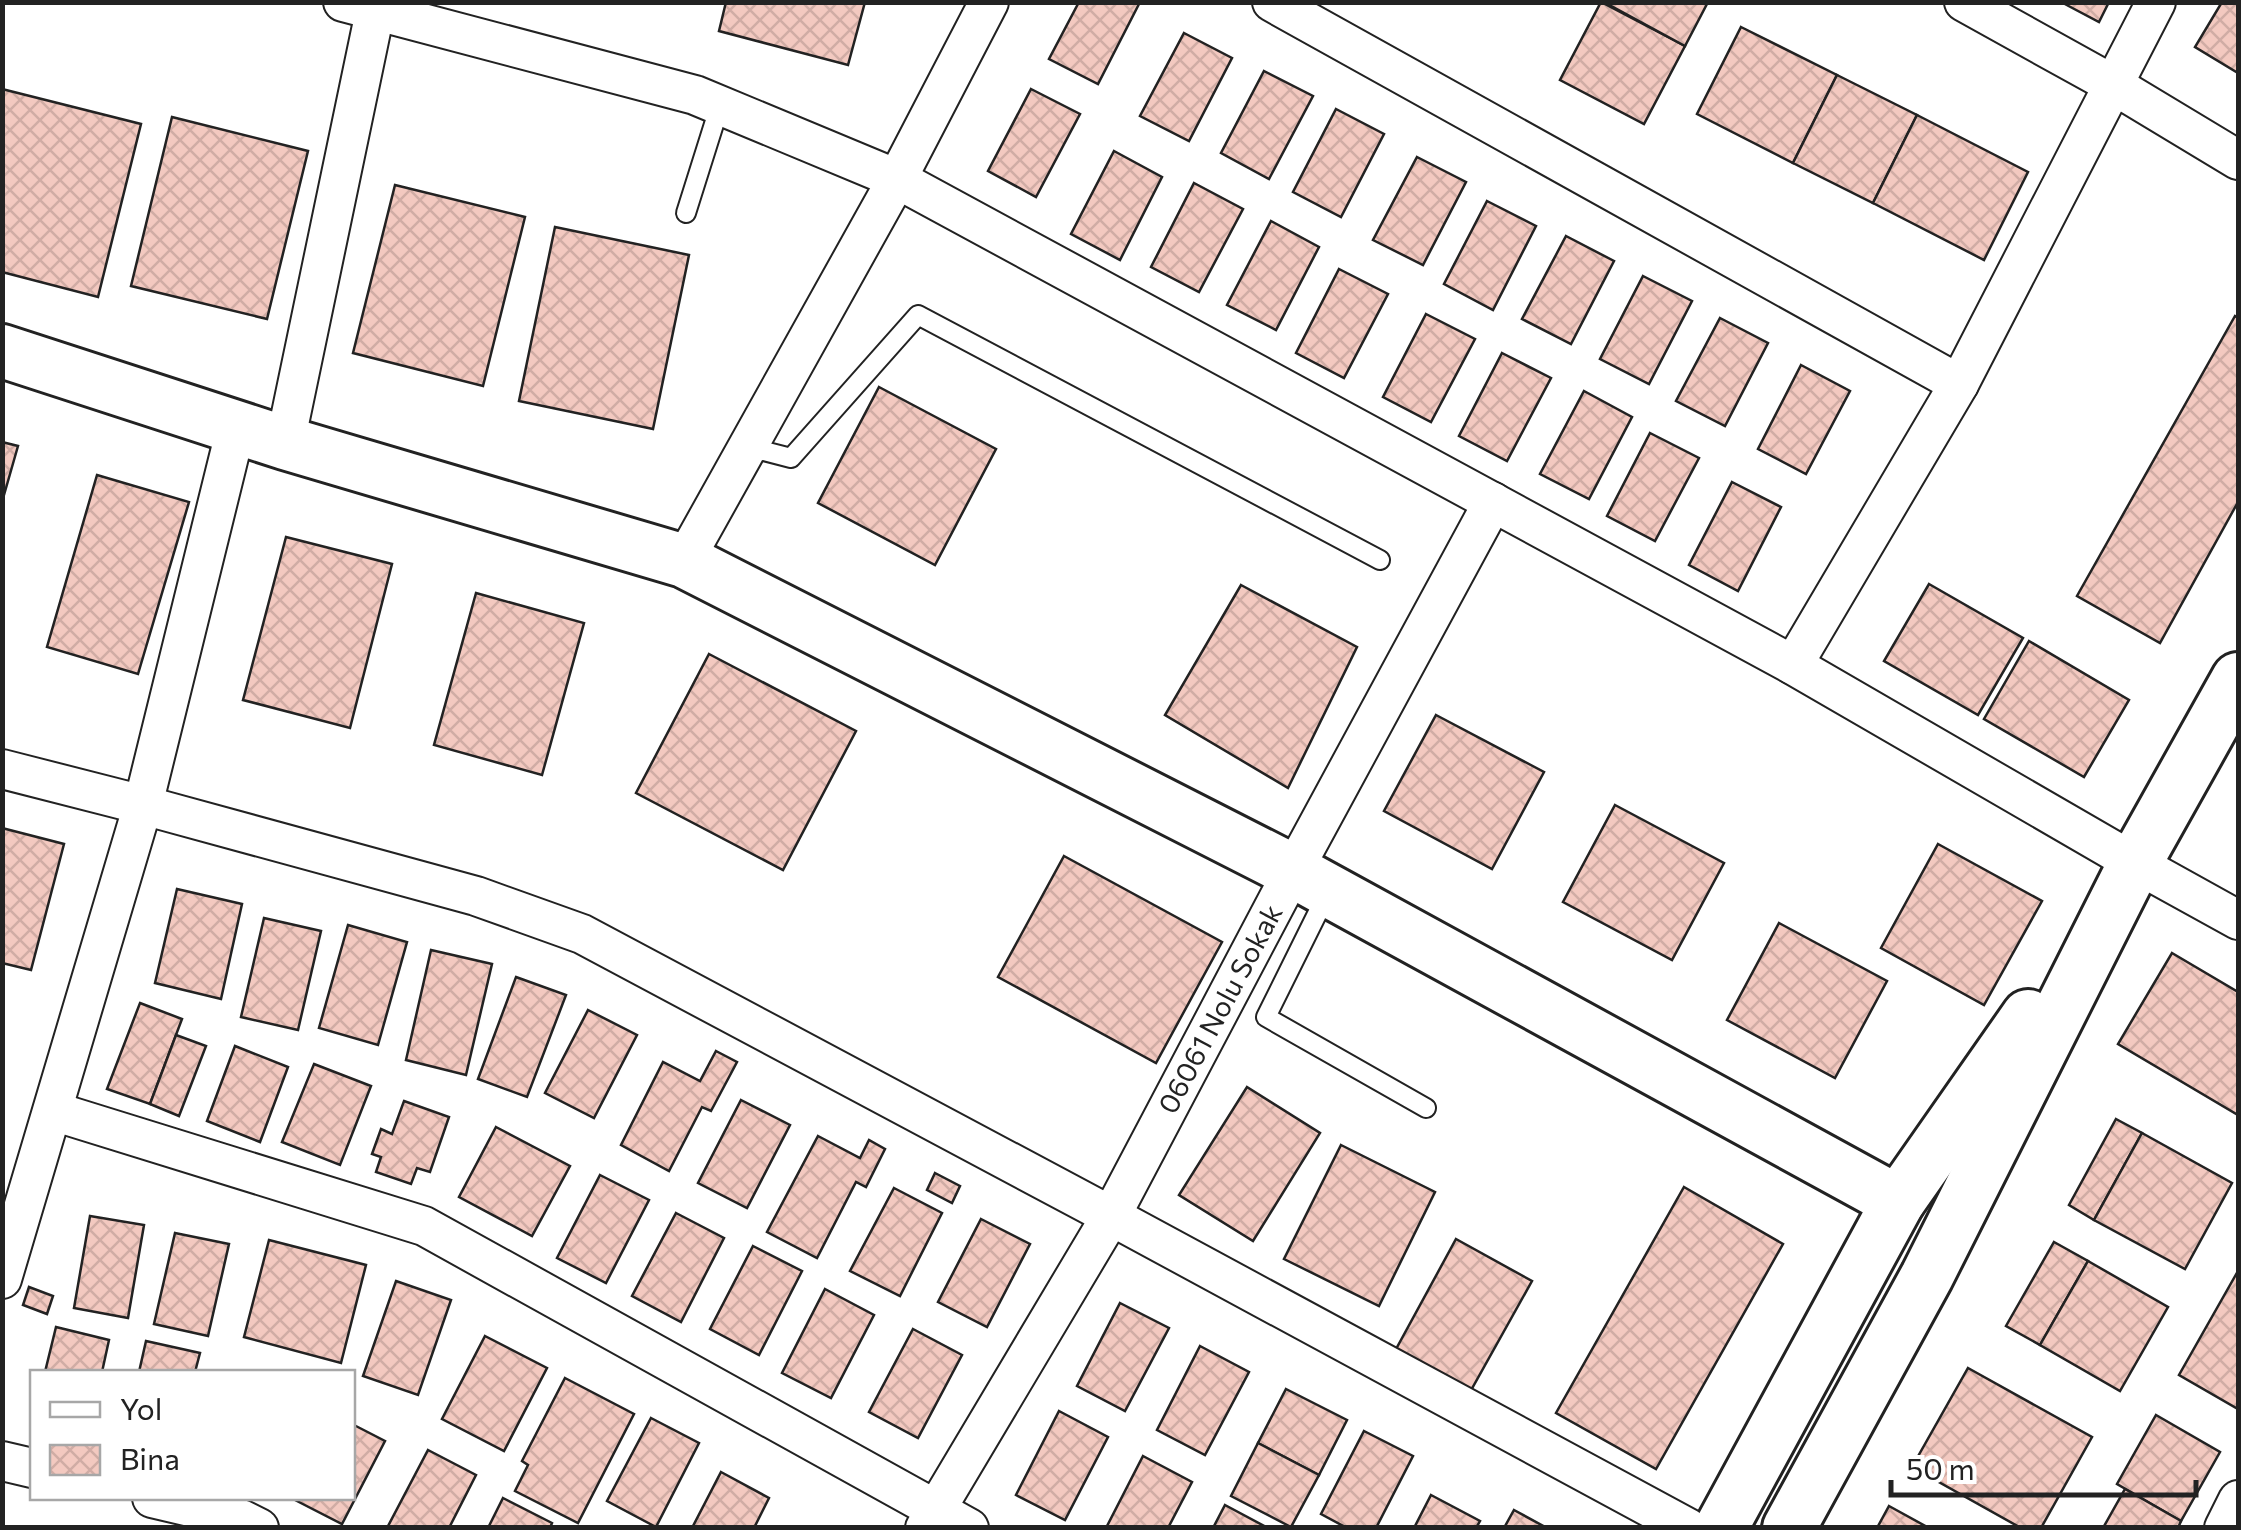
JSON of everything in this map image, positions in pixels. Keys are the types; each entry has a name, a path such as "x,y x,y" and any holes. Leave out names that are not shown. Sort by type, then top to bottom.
{"street":[{"path":"684,562 989,2"},
{"path":"1272,2 1958,384"},
{"path":"1964,2 2238,160"},
{"path":"1794,664 1958,384 2156,2"},
{"path":"285,443 364,6 695,94 896,178 1794,664 2238,920"},
{"path":"2,350 236,428 684,562 1311,881 1898,1202"},
{"path":"2,1279 143,804 236,428"},
{"name":"06061 Nolu Sokak","path":"930,1518 1311,881 1493,502"},
{"path":"1788,1528 1927,1276 2135,863 2238,679"},
{"path":"2,769 476,896 582,934 1688,1528"},
{"path":"1720,1528 1898,1202 2135,863"},
{"path":"54,1111 424,1226 930,1518 969,1528"},
{"path":"2,1461 30,1468"},
{"path":"160,1500 241,1519 258,1528"},
{"path":"2224,1528 2238,1500"}],"lane":[{"path":"686,213 720,104"},
{"path":"748,447 791,458 918,315 1380,560"},
{"path":"1311,881 1266,1017 1426,1108"}],"building":[{"path":"726,2 865,2 848,65 719,31"},
{"path":"1079,2 1140,2 1098,84 1049,59"},
{"path":"1601,2 1685,46 1644,124 1560,80"},
{"path":"1604,2 1708,2 1685,46"},
{"path":"2061,2 2109,2 2099,22"},
{"path":"2222,2 2238,2 2238,73 2195,47"},
{"path":"1741,27 1837,75 1793,163 1697,114"},
{"path":"1184,33 1232,58 1189,141 1140,116"},
{"path":"1264,71 1313,96 1269,179 1221,153"},
{"path":"1837,75 1917,115 1873,203 1793,163"},
{"path":"2,89 141,124 98,297 2,272"},
{"path":"1031,89 1080,114 1036,197 988,171"},
{"path":"1336,109 1384,134 1341,217 1293,192"},
{"path":"1917,115 2028,172 1984,260 1873,203"},
{"path":"172,117 308,151 267,319 131,286"},
{"path":"1114,151 1162,177 1120,260 1071,234"},
{"path":"1417,157 1466,182 1423,265 1373,240"},
{"path":"1194,183 1243,209 1199,292 1151,267"},
{"path":"395,185 525,217 483,386 353,353"},
{"path":"1487,201 1536,226 1493,310 1444,284"},
{"path":"1271,221 1319,247 1276,330 1227,305"},
{"path":"555,227 689,255 653,429 519,401"},
{"path":"1566,236 1614,261 1571,344 1522,319"},
{"path":"1339,269 1388,294 1344,378 1296,353"},
{"path":"1643,276 1692,301 1649,384 1600,359"},
{"path":"1426,314 1475,339 1431,422 1383,397"},
{"path":"2235,316 2238,502 2160,643 2077,596"},
{"path":"1720,318 1768,343 1725,426 1676,401"},
{"path":"1502,353 1551,378 1507,461 1459,436"},
{"path":"1801,365 1850,391 1806,474 1758,449"},
{"path":"879,387 996,449 935,565 818,503"},
{"path":"1584,391 1632,417 1589,499 1540,474"},
{"path":"1650,433 1699,458 1655,541 1607,516"},
{"path":"2,442 18,446 2,502"},
{"path":"97,475 189,502 138,674 47,647"},
{"path":"1732,482 1781,507 1738,591 1689,565"},
{"path":"286,537 392,564 350,728 243,700"},
{"path":"1929,584 2023,638 1978,715 1884,661"},
{"path":"1241,585 1357,647 1288,788 1165,715"},
{"path":"476,593 584,623 542,775 434,745"},
{"path":"2029,641 2129,700 2084,777 1984,719"},
{"path":"709,654 856,731 783,870 636,793"},
{"path":"1436,715 1544,772 1492,869 1384,811"},
{"path":"1615,805 1724,863 1672,960 1563,902"},
{"path":"2,828 64,844 31,970 2,963"},
{"path":"1938,844 2042,901 1984,1005 1881,948"},
{"path":"1064,856 1222,942 1156,1063 998,977"},
{"path":"177,889 242,904 221,999 155,983"},
{"path":"264,918 321,931 298,1030 241,1017"},
{"path":"1779,923 1887,981 1835,1078 1727,1020"},
{"path":"348,925 407,942 378,1045 319,1028"},
{"path":"431,950 492,964 466,1075 406,1060"},
{"path":"2172,953 2238,992 2238,1115 2118,1044"},
{"path":"516,977 566,995 527,1097 478,1079"},
{"path":"140,1003 182,1019 150,1104 107,1089"},
{"path":"588,1010 637,1035 594,1118 545,1093"},
{"path":"176,1035 206,1046 179,1116 150,1104"},
{"path":"235,1046 288,1067 260,1142 207,1121"},
{"path":"716,1051 737,1062 711,1111 702,1107 669,1171 621,1145 663,1062 700,1081"},
{"path":"314,1064 371,1086 340,1165 282,1142"},
{"path":"1247,1087 1320,1133 1253,1241 1179,1195"},
{"path":"741,1100 790,1125 747,1208 698,1183"},
{"path":"404,1101 449,1117 430,1172 417,1168 411,1184 376,1172 381,1157 372,1154 381,1129 392,1134"},
{"path":"2116,1119 2142,1133 2094,1220 2069,1205"},
{"path":"496,1127 570,1166 532,1236 459,1197"},
{"path":"2142,1133 2232,1183 2185,1269 2094,1220"},
{"path":"818,1136 860,1158 869,1140 885,1149 866,1187 856,1182 817,1258 767,1232"},
{"path":"1341,1145 1435,1192 1379,1306 1284,1259"},
{"path":"935,1173 960,1186 952,1203 927,1190"},
{"path":"600,1175 649,1200 606,1283 557,1258"},
{"path":"1684,1187 1783,1244 1656,1469 1556,1413"},
{"path":"894,1188 942,1213 900,1296 850,1271"},
{"path":"676,1213 724,1238 681,1322 632,1296"},
{"path":"90,1216 144,1225 128,1318 74,1308"},
{"path":"981,1219 1030,1244 987,1327 938,1302"},
{"path":"175,1233 229,1244 208,1336 154,1324"},
{"path":"1456,1239 1532,1281 1470,1392 1395,1351"},
{"path":"269,1240 366,1265 341,1363 244,1337"},
{"path":"2054,1242 2088,1261 2040,1345 2006,1326"},
{"path":"753,1246 802,1271 759,1355 710,1329"},
{"path":"2088,1261 2168,1307 2120,1391 2040,1345"},
{"path":"2238,1271 2238,1409 2179,1375"},
{"path":"396,1281 451,1300 418,1395 363,1376"},
{"path":"29,1287 53,1296 47,1314 23,1305"},
{"path":"825,1289 874,1315 831,1398 782,1373"},
{"path":"1120,1303 1169,1328 1125,1411 1077,1386"},
{"path":"56,1327 109,1340 102,1370 45,1370"},
{"path":"913,1329 962,1355 918,1438 869,1412"},
{"path":"485,1336 547,1368 504,1451 442,1419"},
{"path":"146,1341 200,1353 196,1370 139,1370"},
{"path":"1200,1346 1249,1372 1205,1455 1157,1430"},
{"path":"1968,1368 2092,1437 2041,1528 2021,1528 1912,1467"},
{"path":"565,1378 634,1414 578,1523 515,1491 528,1465 522,1461"},
{"path":"1286,1389 1347,1420 1319,1475 1258,1443"},
{"path":"1059,1411 1108,1437 1065,1520 1016,1495"},
{"path":"2156,1415 2220,1452 2181,1521 2117,1484"},
{"path":"651,1418 699,1443 656,1527 607,1501"},
{"path":"355,1426 385,1441 355,1499"},
{"path":"1364,1431 1413,1456 1376,1528 1347,1528 1321,1514"},
{"path":"1258,1443 1319,1475 1291,1527 1231,1496"},
{"path":"428,1450 476,1475 449,1528 387,1528"},
{"path":"1143,1456 1192,1482 1168,1528 1106,1528"},
{"path":"721,1472 769,1498 754,1528 692,1528"},
{"path":"2125,1489 2181,1521 2178,1528 2103,1528"},
{"path":"1431,1495 1480,1521 1476,1528 1414,1528"},
{"path":"503,1498 552,1523 550,1528 488,1528"},
{"path":"295,1500 354,1500 342,1524"},
{"path":"1225,1505 1268,1528 1213,1528"},
{"path":"1889,1506 1929,1528 1877,1528"},
{"path":"1514,1510 1547,1528 1504,1528"}]}
